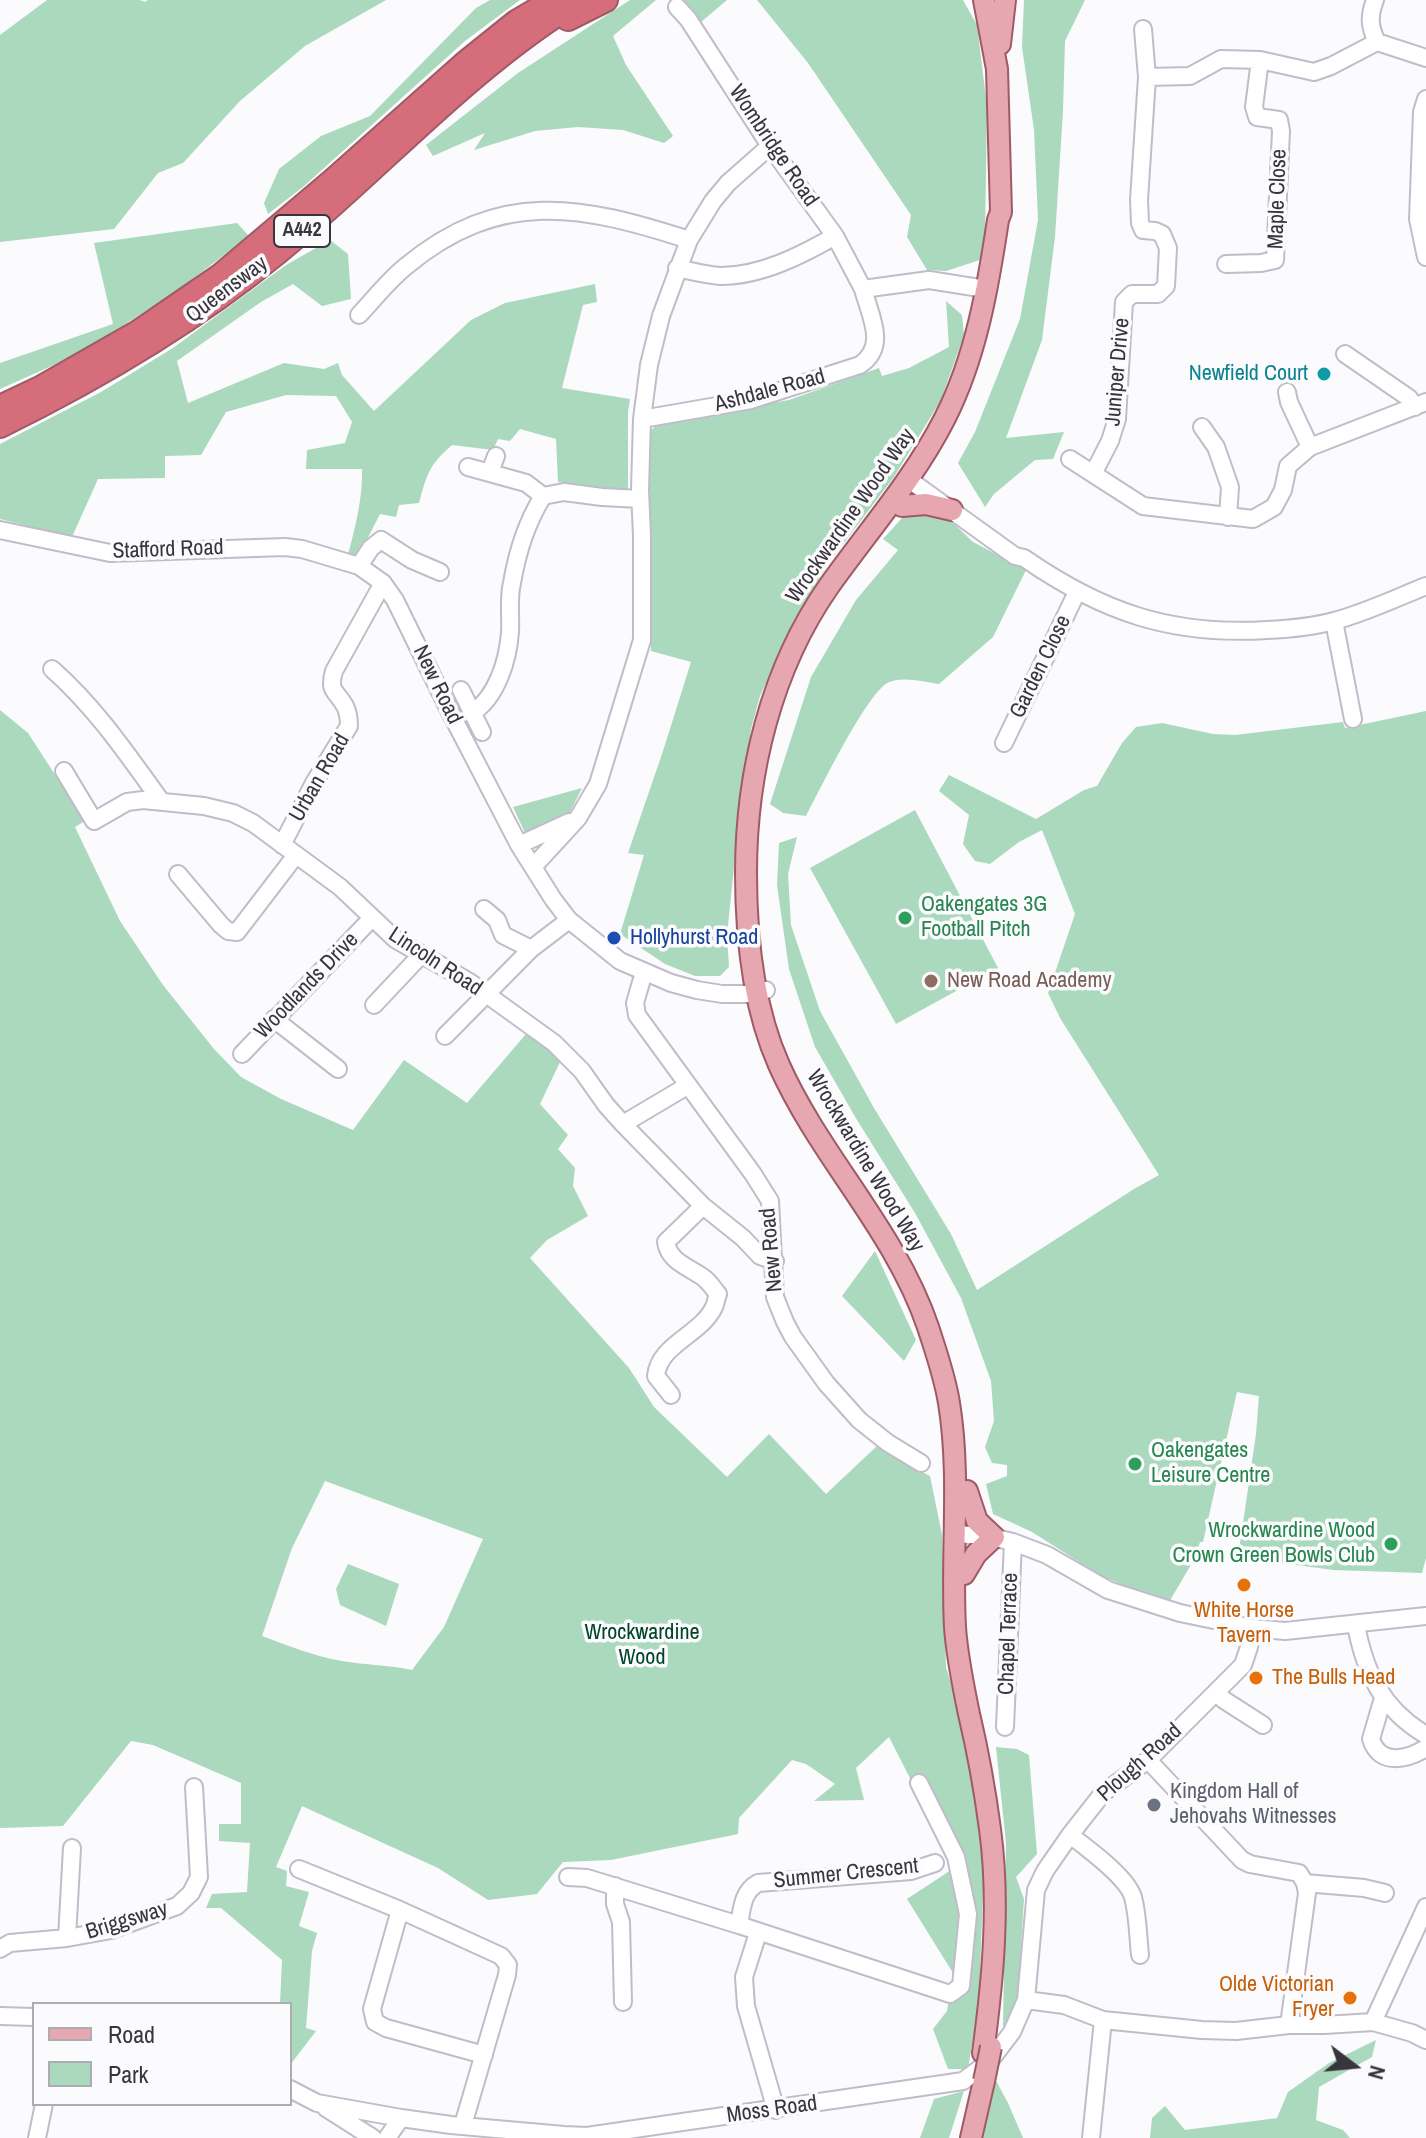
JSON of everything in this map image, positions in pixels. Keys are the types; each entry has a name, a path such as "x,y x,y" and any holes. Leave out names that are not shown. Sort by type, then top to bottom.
{"highway":[{"name":"A442","path":"516,22 542,0"},
{"name":"Queensway","path":"0,407 40,388 138,332 221,275 465,63 516,22 553,0"},
{"name":"Queensway","path":"0,426 175,329 201,310 277,253 507,52 580,0"},
{"name":"A442","path":"507,52 606,0"}],"main road":[{"name":"Wrockwardine Wood Way","path":"984,0 997,69"},
{"name":"Wrockwardine Wood Way","path":"987,2050 994,1949 993,1857 977,1754 957,1657 955,1624 960,1534 967,1491 966,1464 952,1388 924,1298 902,1252 826,1135 803,1094 786,1054 762,991 755,879 764,777 790,675 813,628 902,506 957,392 967,364 1001,212 997,69 1005,0"},
{"name":"Wrockwardine Wood Way","path":"971,2138 999,1976 1002,1925 999,1830 966,1644 964,1574 952,1428 945,1383 929,1328 897,1256 824,1144 779,1064 749,937 746,875 748,825 756,768 773,699 795,645 826,590 915,478 958,412 988,329 1004,245 1006,221 1001,212"},
{"path":"902,506 926,504 952,510"},
{"path":"964,1574 976,1554 1003,1539 977,1521 967,1491"},
{"name":"Wrockwardine Wood Way","path":"962,2138 980,2082"}],"street":[{"path":"1375,0 1369,27 1377,42 1426,58"},
{"name":"Wombridge Road","path":"677,7 835,236 863,289 875,334"},
{"name":"Juniper Drive","path":"1093,474 1117,419 1124,302 1132,294 1158,294 1166,286 1168,248 1162,234 1143,230 1140,223 1147,77 1143,29"},
{"path":"1147,77 1190,76 1221,59 1260,60 1314,72 1377,42"},
{"name":"Maple Close","path":"1226,264 1275,260 1281,131 1279,120 1257,117 1254,107 1260,60"},
{"path":"1426,99 1422,112 1418,219 1426,257"},
{"path":"533,867 578,818 598,784 642,640 642,419 649,365 677,268 689,240 713,201 728,183 770,146"},
{"path":"359,315 404,267 443,239 488,219 536,209 577,211 689,240"},
{"path":"677,268 711,275 742,274 808,252 835,236"},
{"path":"863,289 929,280 986,289"},
{"name":"Ashdale Road","path":"642,419 751,400 850,369 868,360 876,349 875,334"},
{"path":"1345,354 1420,404"},
{"path":"1287,392 1310,447"},
{"path":"1070,459 1143,506 1253,519 1274,507 1283,490 1288,466 1310,447 1420,404"},
{"path":"1202,427 1216,447 1228,478 1228,517"},
{"path":"490,472 496,456"},
{"path":"468,467 526,483 543,496"},
{"path":"915,478 952,510 1015,556 1024,558 1077,592 1139,618 1174,627 1230,632 1292,629 1334,621 1426,586"},
{"path":"915,478 1020,550 1024,558"},
{"path":"472,713 483,706 495,689 509,647 512,582 532,514 543,496 564,492 640,499"},
{"name":"Stafford Road","path":"0,530 110,553 285,547 321,553 336,559"},
{"path":"359,566 371,548 381,540 412,560 440,572"},
{"name":"New Road","path":"336,559 359,566 383,583 395,600 519,845 569,920 620,961 671,983 711,993 749,994 762,991"},
{"name":"Urban Road","path":"289,850 314,783 349,726 345,706 332,689 334,671 383,583"},
{"name":"Garden Close","path":"1004,743 1077,592"},
{"path":"1334,621 1353,719"},
{"path":"61,672 103,721 161,801"},
{"path":"461,690 482,732"},
{"name":"Lincoln Road","path":"64,771 94,821 127,802 143,800 204,806 233,813 253,823 340,887 395,939 457,974 554,1043 571,1058 623,1124 703,1206 760,1256 775,1261"},
{"path":"519,845 578,818"},
{"path":"178,874 221,925 228,931 237,932 289,850"},
{"path":"484,909 497,920 503,935 531,949"},
{"name":"Woodlands Drive","path":"242,1054 372,918"},
{"path":"445,1036 531,949 569,920"},
{"path":"374,1005 421,955"},
{"name":"New Road","path":"644,972 635,1003 637,1015 770,1201 777,1304 785,1322 807,1359 859,1420 921,1463"},
{"path":"274,1019 338,1069"},
{"path":"623,1124 687,1086"},
{"path":"671,1395 656,1376 657,1365 662,1357 704,1321 714,1308 718,1294 708,1281 676,1260 668,1252 666,1242 703,1206"},
{"path":"960,1534 1003,1539 1047,1555 1108,1590 1180,1613 1252,1628 1285,1631 1426,1616"},
{"name":"Chapel Terrace","path":"1003,1539 1005,1727"},
{"path":"1356,1625 1362,1654 1383,1698 1403,1720 1426,1735"},
{"name":"Plough Road","path":"1026,2000 1036,1890 1045,1871 1103,1793 1148,1760 1243,1665 1252,1628"},
{"path":"1216,1693 1263,1725"},
{"path":"1383,1698 1371,1739 1377,1753 1392,1759 1426,1748"},
{"path":"1148,1760 1242,1860 1299,1873 1305,1883 1307,1893 1289,2025"},
{"path":"568,1877 587,1878 615,1886 950,1994 961,1986 968,1914 956,1857 919,1783"},
{"name":"Briggsway","path":"0,1949 10,1943 111,1930 177,1906 191,1893 199,1877 194,1787"},
{"path":"1070,1835 1097,1856 1132,1894 1140,1955"},
{"path":"67,1938 72,1848"},
{"name":"Summer Crescent","path":"739,1925 744,1898 749,1888 758,1883 911,1871 935,1863"},
{"path":"299,1869 501,1956 508,1965 484,2055 458,2129"},
{"path":"1364,1888 1368,1870"},
{"path":"1305,1883 1385,1893"},
{"path":"615,1886 615,1904 621,1922 623,2002"},
{"path":"1373,2022 1426,1907"},
{"path":"400,1910 372,2009 375,2022 386,2028 484,2055"},
{"path":"758,1933 744,1977 746,2006 776,2110"},
{"path":"1026,2000 1064,2005 1103,2020 1202,2030 1236,2031 1289,2025 1373,2022 1426,2040"},
{"name":"Moss Road","path":"292,2090 317,2103 480,2133 587,2136 963,2081 990,2061 1012,2032 1026,2000"},
{"path":"0,2016 32,2017"},
{"path":"1091,2138 1103,2020"},
{"path":"317,2103 373,2138"},
{"path":"37,2138 44,2106"},
{"path":"387,2138 401,2118"}],"green space":[{"path":"47,0 386,0 305,46 240,101 183,163 158,173 114,229 0,242 0,35"},
{"path":"490,0 520,0 465,41 303,187 268,214 264,203 279,169 321,136 370,116 476,8"},
{"path":"630,0 656,0 613,36 626,65 673,136 664,143 623,130 578,127 535,131 474,150 485,133 433,156 426,145 518,73"},
{"path":"681,0 727,0 701,22"},
{"path":"757,0 963,0 977,25 987,107 985,240 980,260 946,271 927,270 907,237 911,215 808,63"},
{"path":"1024,0 1085,0 1065,41 1055,237 1042,340 1006,438 1064,432 1053,459 1035,460 994,494 985,507 958,463 975,432 1020,319 1038,220 1034,130 1022,47"},
{"path":"237,223 249,236 182,287 83,352 0,389 0,363 113,324 94,243"},
{"path":"330,240 348,254 351,299 322,306 293,284 261,302 177,361 188,403 284,363 324,369 338,363 342,375 374,411 471,320 505,303 595,284 597,302 583,305 562,388 630,399 628,489 558,482 556,439 520,429 510,441 498,439 493,450 452,445 430,471 419,503 399,505 396,517 380,514 357,559 348,555 360,502 362,469 306,469 307,450 345,443 352,422 336,396 286,395 226,412 201,455 165,456 165,478 98,479 72,537 0,519 0,444 101,392 173,348 286,265"},
{"path":"946,301 962,315 964,335 941,400 894,477 828,564 787,635 760,696 751,729 737,838 727,935 729,967 720,976 695,976 665,964 620,934 644,855 628,853 691,662 651,651 649,432 659,423 789,400 879,368 882,376 909,368 949,347"},
{"path":"924,511 950,520 973,542 1026,570 993,637 939,684 914,680 889,682 857,722 806,816 783,813 770,804 811,677 856,600 898,550 883,539 903,517"},
{"name":"Wrockwardine Wood","path":"0,710 28,733 85,821 75,827 120,921 163,985 214,1049 241,1077 281,1099 353,1130 404,1060 467,1103 526,1034 561,1060 540,1104 568,1135 558,1149 575,1168 573,1186 588,1216 547,1240 530,1258 629,1368 654,1407 727,1477 769,1434 826,1494 878,1445 930,1476 942,1535 946,1667 967,1737 984,1863 979,2002 968,2069 948,2069 933,2029 947,2011 953,1973 907,1899 951,1870 941,1839 889,1737 856,1768 864,1800 814,1801 835,1784 806,1764 792,1760 739,1818 738,1834 611,1860 563,1862 537,1894 488,1900 438,1868 302,1806 276,1867 287,1871 286,1886 309,1892 299,1926 317,1933 312,1951 306,2028 316,2031 292,2062 292,2002 280,2002 282,1960 221,1908 206,1908 212,1894 247,1892 250,1843 219,1841 219,1824 241,1824 241,1783 153,1745 131,1741 63,1826 0,1828","holes":["325,1481 483,1539 444,1627 412,1670 332,1659 262,1636 292,1548"]},
{"path":"1426,711 1426,1558 1422,1573 1333,1570 1238,1557 1259,1396 1237,1392 1203,1542 1200,1542 1195,1558 1169,1602 1103,1577 1032,1532 993,1514 986,1484 1007,1476 1007,1465 992,1463 985,1447 994,1421 991,1381 961,1298 915,1213 815,1047 789,969 777,885 779,843 797,837 788,874 791,925 820,1011 874,1108 951,1234 977,1290 1159,1175 1060,1018 1048,993 1075,914 1042,830 1019,842 990,864 975,861 963,844 969,815 939,791 949,775 1036,819 1084,790 1097,786 1122,743 1136,727 1162,723 1213,734 1235,735 1343,722 1345,728"},
{"path":"582,788 570,812 526,835 513,807"},
{"name":"Oakengates 3G Football Pitch","path":"915,810 998,968 896,1024 810,868"},
{"path":"875,1251 916,1340 904,1361 842,1296"},
{"path":"348,1564 399,1584 386,1626 340,1605 336,1589"},
{"path":"996,1747 1017,1749 1029,1755 1037,1854 1016,1877 1024,1899 1018,1995 1003,2028 1006,1843"},
{"path":"1376,2040 1372,2057 1319,2087 1316,2120 1343,2130 1350,2138 1150,2138 1152,2118 1165,2106 1185,2130 1277,2118 1288,2092 1329,2063"},
{"path":"993,2075 1008,2103 1023,2138 976,2138"},
{"path":"964,2091 949,2138 920,2138 934,2099"}],"place":[{"name":"Newfield Court","path":"1324,374"},
{"name":"Oakengates 3G Football Pitch","path":"905,918"},
{"name":"Hollyhurst Road","path":"614,938"},
{"name":"New Road Academy","path":"931,981"},
{"name":"Oakengates Leisure Centre","path":"1135,1464"},
{"name":"Wrockwardine Wood Crown Green Bowls Club","path":"1391,1544"},
{"name":"White Horse Tavern","path":"1244,1585"},
{"name":"The Bulls Head","path":"1256,1678"},
{"name":"Kingdom Hall of Jehovahs Witnesses","path":"1154,1805"},
{"name":"Olde Victorian Fryer","path":"1350,1998"}]}
